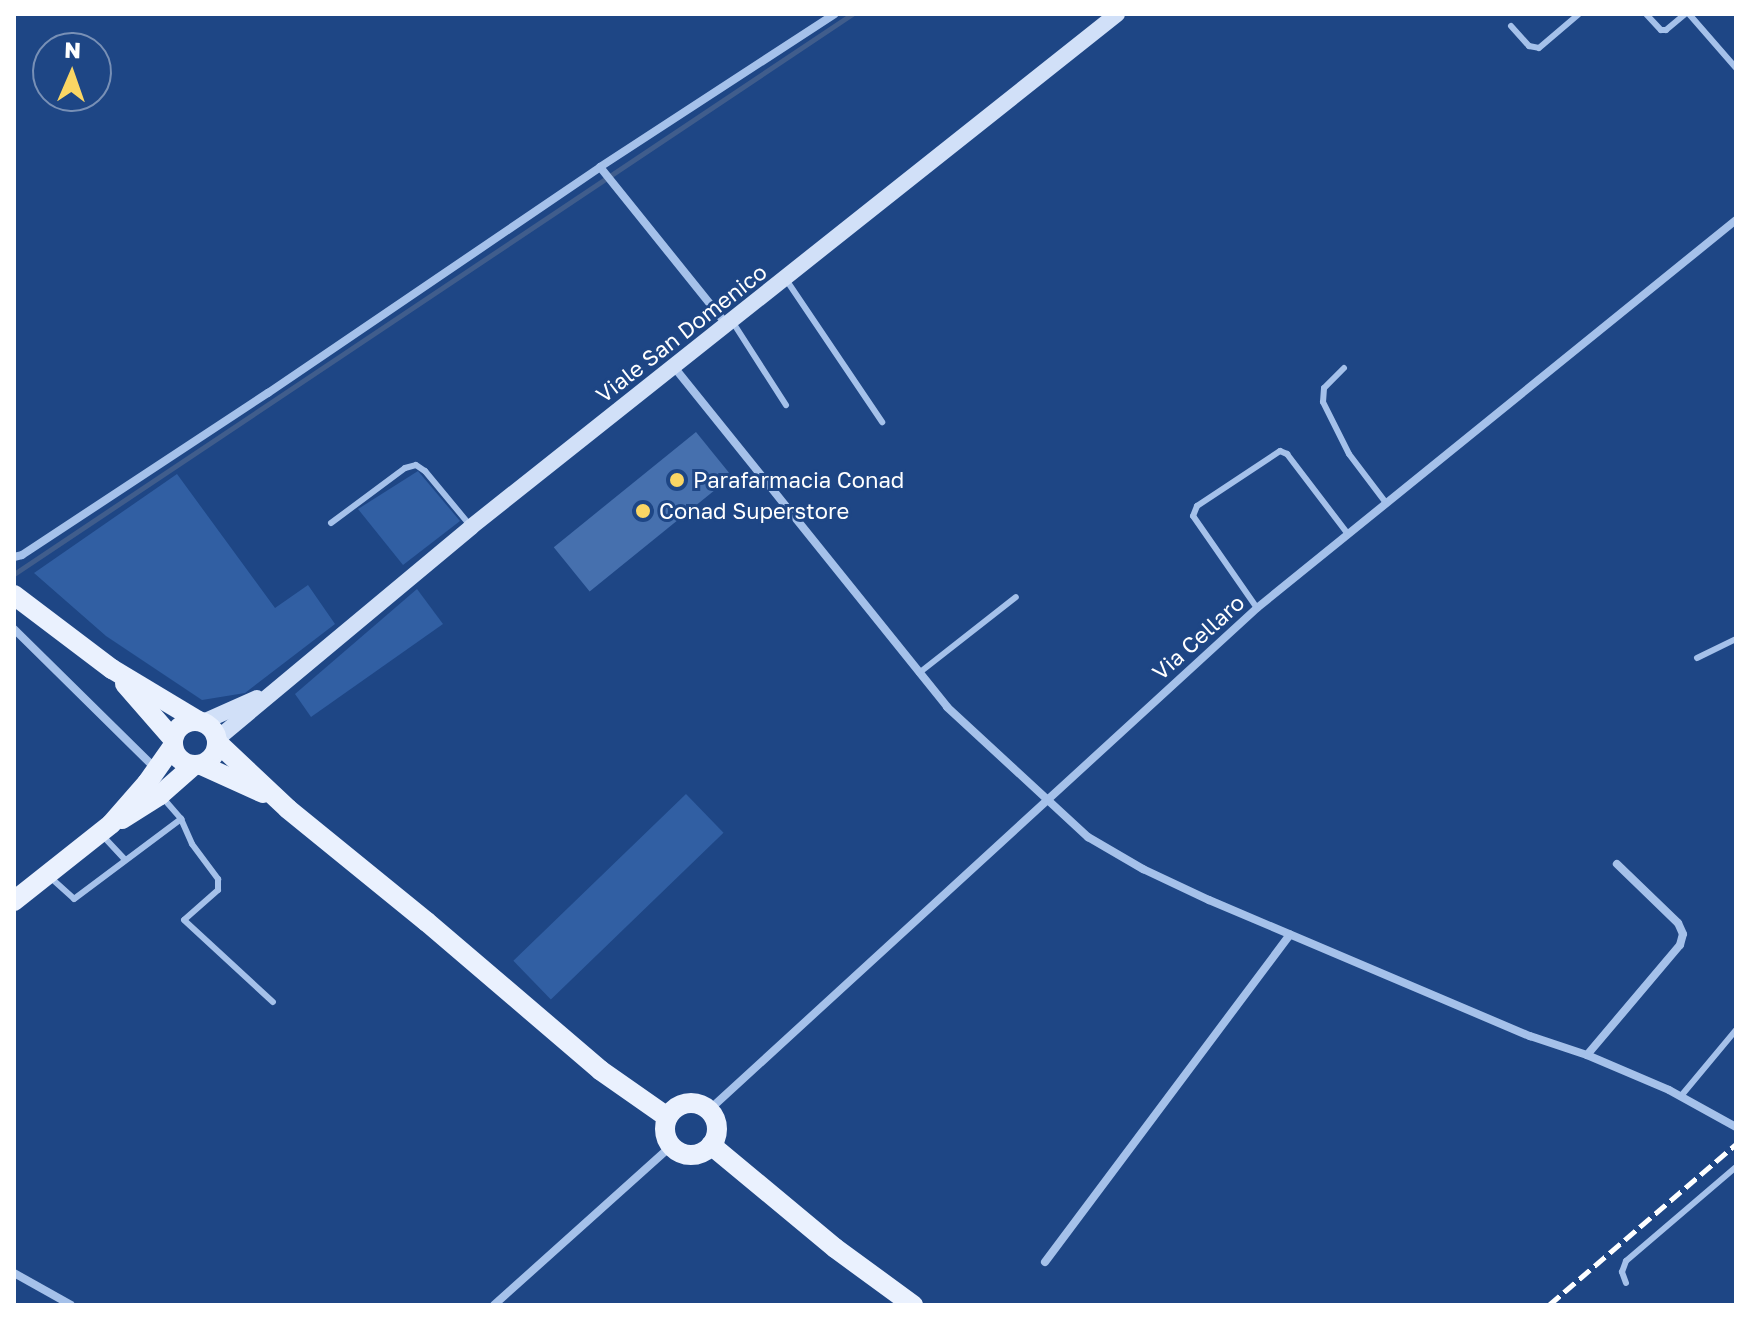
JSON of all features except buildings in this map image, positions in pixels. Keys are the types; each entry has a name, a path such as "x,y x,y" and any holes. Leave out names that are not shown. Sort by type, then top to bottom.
{"main road":[{"name":"Viale San Domenico","path":"218,741 471,527 1117,14"},
{"path":"14,595 112,669 213,729 218,741 276,798 600,1070 667,1117"},
{"path":"112,669 173,743 182,761 276,798"},
{"name":"Viale San Domenico","path":"200,721 277,689"},
{"path":"105,829 156,769 184,723 200,721"},
{"path":"14,901 50,876 105,829 213,757 218,741"},
{"path":"686,1103 709,1110 716,1123 711,1145 691,1155 671,1146 665,1132 667,1117 686,1103"},
{"path":"711,1145 835,1248 913,1305"}],"street":[{"path":"14,557 22,555 242,410 835,14"},
{"path":"602,169 730,323"},
{"name":"Via Cellaro","path":"709,1110 1257,608 1736,220"},
{"path":"674,367 947,707 1088,837 1143,869 1290,935 1530,1036 1587,1055 1681,1096 1736,1127"},
{"path":"14,629 156,769"},
{"path":"1587,1055 1680,945 1683,934 1678,923 1617,864"},
{"path":"1045,1262 1211,1045 1290,935"},
{"path":"494,1305 671,1146"},
{"path":"14,1273 71,1305"}],"lane":[{"path":"1511,26 1529,46 1539,48 1579,14"},
{"path":"1646,14 1661,30 1666,30 1687,14 1736,68"},
{"path":"785,278 882,422"},
{"path":"730,323 786,405"},
{"path":"1344,368 1324,388 1323,402 1349,454 1386,503"},
{"path":"1257,608 1193,516 1197,506 1280,451 1287,454 1348,534"},
{"path":"331,523 405,468 416,465 425,471 471,527"},
{"path":"919,673 1016,597"},
{"path":"1697,658 1736,639"},
{"path":"160,795 181,819 192,844 218,879 218,890 184,920 273,1002"},
{"path":"50,876 74,899 181,819"},
{"path":"105,829 124,859"},
{"path":"1681,1096 1736,1030"},
{"path":"1626,1283 1622,1272 1626,1261 1736,1167"}],"shaded area":[{"path":"418,471 460,521 403,565 358,509"},
{"path":"177,474 275,608 308,585 335,624 245,693 202,700 106,636 34,573"},
{"path":"417,589 443,624 311,717 295,694"},
{"path":"686,794 724,833 551,1000 513,961"}],"waterway":[{"path":"14,574 852,14"}],"railway":[{"path":"1549,1305 1736,1144"}],"place":[{"name":"Parafarmacia Conad","path":"677,480"},
{"name":"Conad Superstore","path":"643,511"}]}
